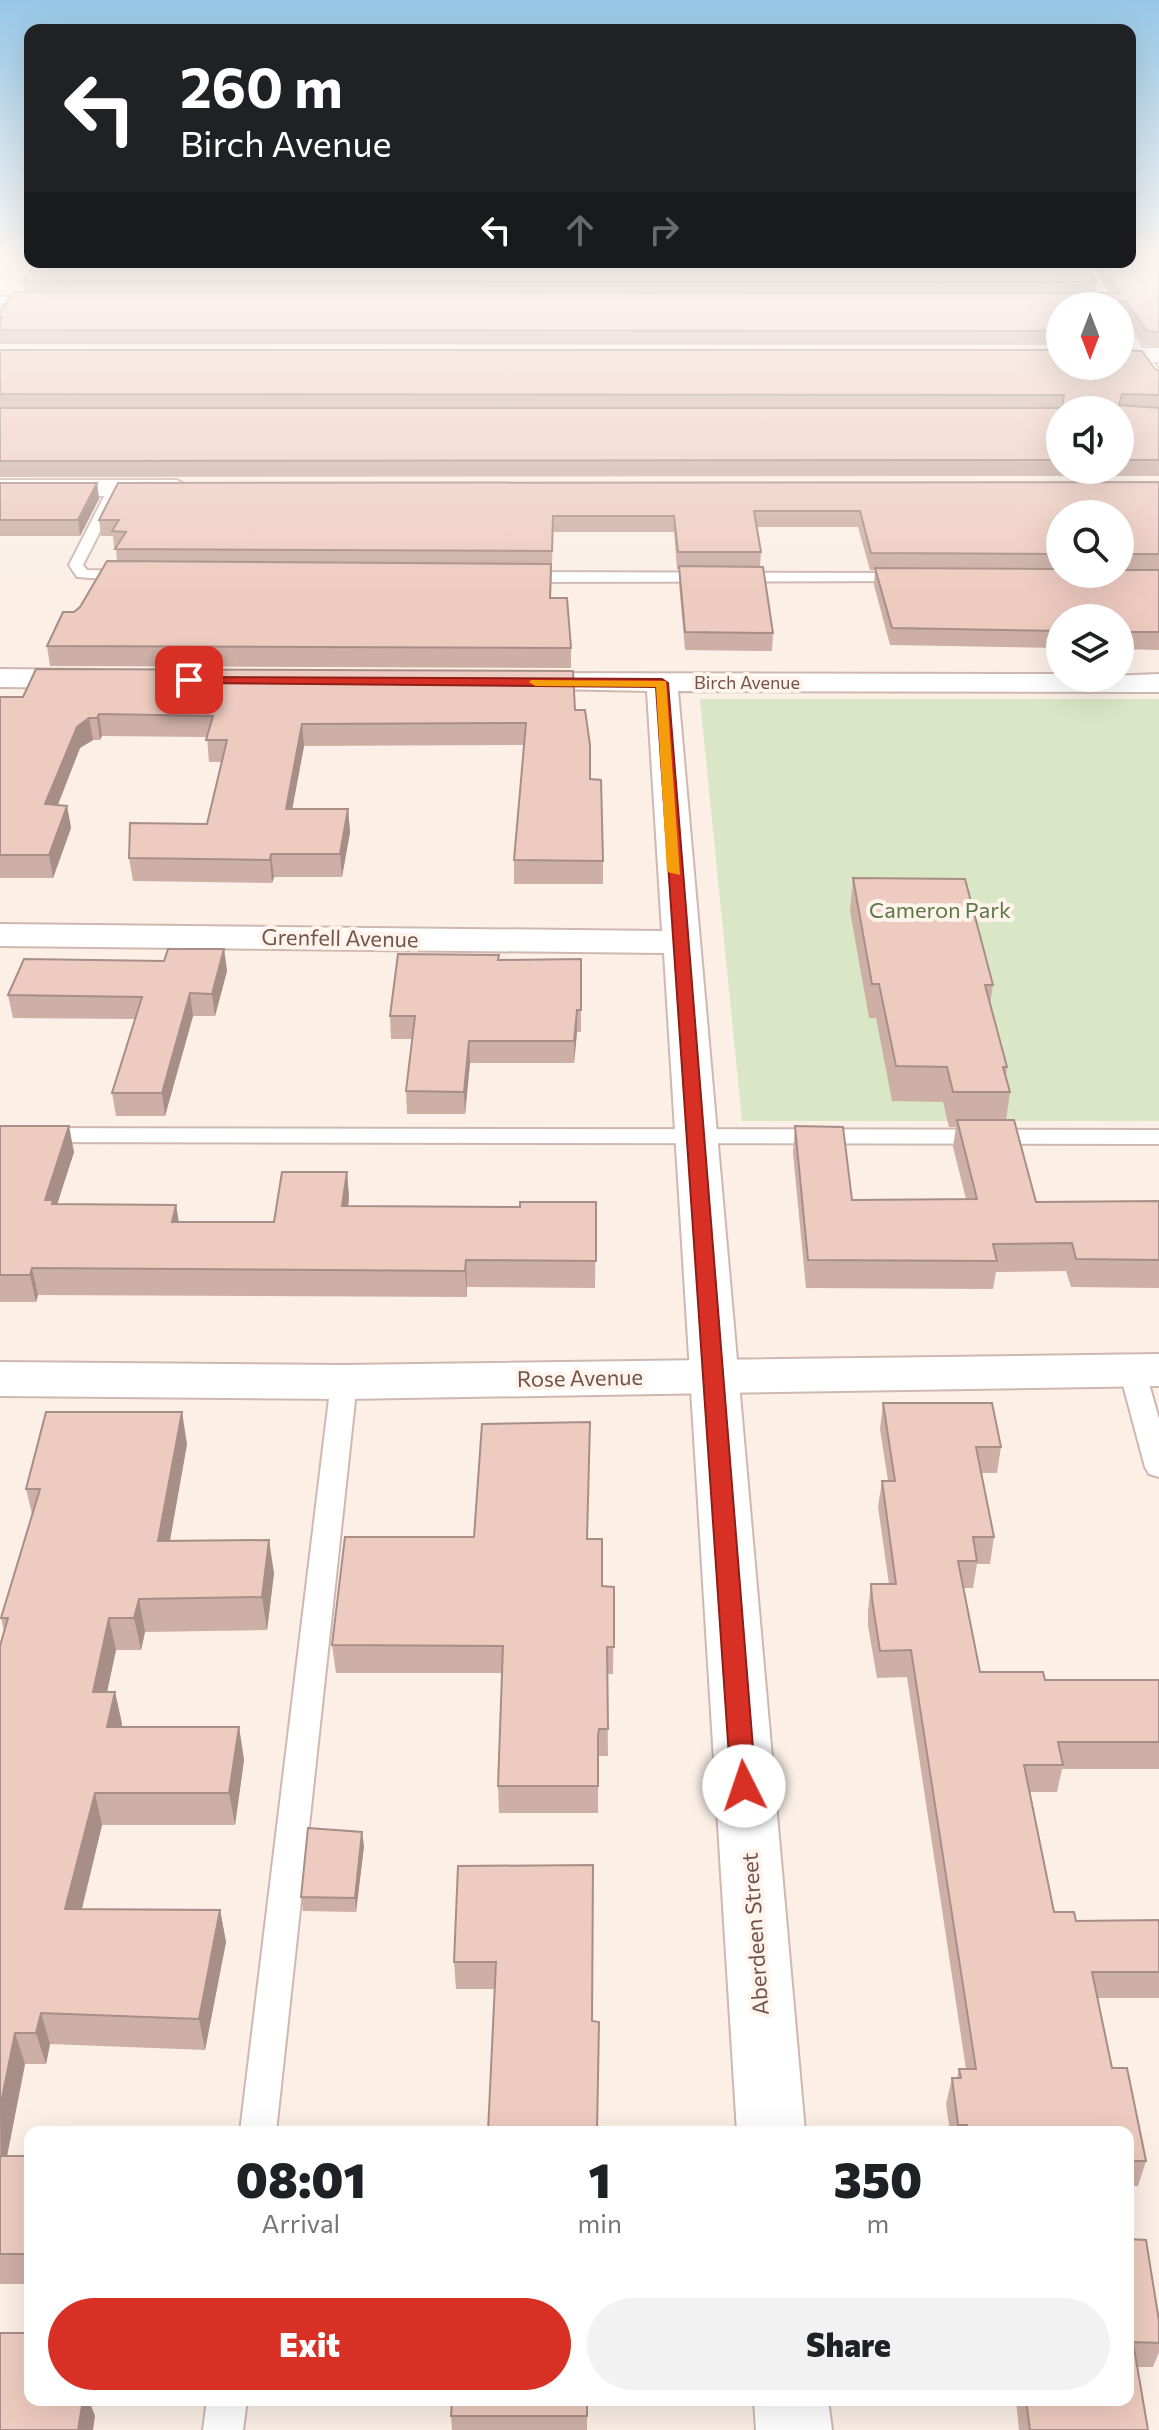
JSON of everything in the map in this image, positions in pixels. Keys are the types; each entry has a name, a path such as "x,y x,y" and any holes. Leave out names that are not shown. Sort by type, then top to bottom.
{"street":[{"path":"0,488 210,488"},
{"path":"0,678 126,679"},
{"name":"Birch Avenue","path":"488,682 1159,683"},
{"name":"Aberdeen Street","path":"662,683 693,1137 771,2126"},
{"name":"Grenfell Avenue","path":"0,935 680,942"},
{"name":"Rose Avenue","path":"0,1379 344,1382 1146,1370"},
{"path":"792,2406 794,2430"}],"lane":[{"path":"115,488 76,565 82,574 148,576"},
{"path":"496,577 922,578"},
{"path":"0,1135 1159,1137"},
{"path":"1146,1370 1159,1467"},
{"path":"259,2126 344,1382"},
{"path":"223,2430 226,2406"}],"green space":[{"name":"Cameron Park","path":"700,699 1159,699 1159,1121 742,1121"}],"building":[{"path":"0,366 1046,366 1046,380 1134,380 1134,366 1153,366 1159,371 1159,395 0,394"},
{"path":"1134,406 1159,408 1159,460 1134,460"},
{"path":"0,408 1046,408 1046,460 0,461"},
{"path":"1159,482 1159,554 1134,554 1134,500 1046,500 1046,554 871,553 860,511 754,511 761,552 678,552 674,516 553,516 552,551 115,549 126,532 112,531 119,520 99,520 118,483"},
{"path":"0,483 97,483 78,520 0,520"},
{"path":"107,561 551,564 550,598 567,598 571,648 47,646 63,612 74,612 80,607"},
{"path":"679,566 763,567 773,633 685,632"},
{"path":"875,568 1046,569 1046,588 1134,588 1134,570 1159,570 1159,632 1134,632 1134,604 1046,604 1046,631 892,628"},
{"path":"36,669 573,671 575,710 585,710 590,745 590,779 601,780 603,861 514,860 526,723 302,724 286,809 348,809 340,854 271,854 270,860 129,858 130,823 207,824 227,740 206,740 213,716 99,714 97,718 89,718 77,727 45,804 67,806 49,855 0,855 0,697 23,697"},
{"path":"853,878 965,879 993,985 985,985 1007,1067 1003,1067 1010,1092 953,1092 947,1067 896,1066 879,984 872,984"},
{"path":"168,949 224,949 212,994 190,993 162,1093 112,1093 142,997 8,995 24,959 164,961"},
{"path":"398,954 499,955 498,960 581,959 581,1010 577,1010 574,1041 469,1041 464,1092 406,1091 415,1016 390,1016"},
{"path":"957,1120 1014,1120 1036,1202 1159,1201 1159,1260 1076,1259 1072,1243 993,1244 997,1261 808,1260 795,1126 843,1127 852,1200 977,1199"},
{"path":"0,1126 69,1126 45,1200 53,1200 52,1204 176,1205 172,1222 274,1222 282,1172 347,1172 342,1206 520,1207 520,1202 596,1202 596,1261 466,1260 465,1271 32,1268 30,1275 0,1275"},
{"path":"883,1403 992,1403 1001,1447 976,1447 994,1537 973,1537 977,1561 958,1561 980,1672 1043,1672 1045,1680 1159,1680 1159,1742 1058,1742 1063,1765 1024,1765 1054,1912 1074,1912 1076,1921 1159,1920 1159,1972 1092,1972 1112,2068 1127,2068 1146,2161 1134,2161 1134,2126 958,2125 952,2078 961,2078 959,2069 976,2069 911,1650 880,1651 872,1599 871,1584 896,1584 882,1481 895,1481"},
{"path":"46,1412 182,1412 158,1541 269,1540 262,1597 139,1599 134,1618 109,1618 93,1692 115,1692 107,1727 239,1727 229,1793 95,1793 65,1909 220,1910 199,2019 41,2013 36,2033 15,2033 0,2108 0,1646 8,1618 1,1618 40,1489 26,1489"},
{"path":"590,1422 587,1539 602,1539 602,1586 614,1587 614,1647 607,1647 608,1729 599,1729 598,1786 498,1786 503,1646 332,1645 345,1537 474,1537 482,1424"},
{"path":"308,1828 362,1832 355,1898 301,1897"},
{"path":"593,1865 592,2021 599,2022 597,2126 488,2126 496,1962 454,1962 458,1866"},
{"path":"0,2156 24,2156 24,2254 0,2254"},
{"path":"1134,2239 1146,2240 1159,2321 1159,2343 1134,2342"},
{"path":"0,2333 24,2333 24,2406 82,2406 78,2430 0,2430"},
{"path":"1134,2348 1148,2430 1030,2430 1027,2406 1134,2406"},
{"path":"452,2406 587,2406 587,2416 451,2416"}],"slow traffic":[{"path":"535,682 662,683 675,872"}],"route":[{"path":"189,680 662,683 695,1167 744,1786"}]}
